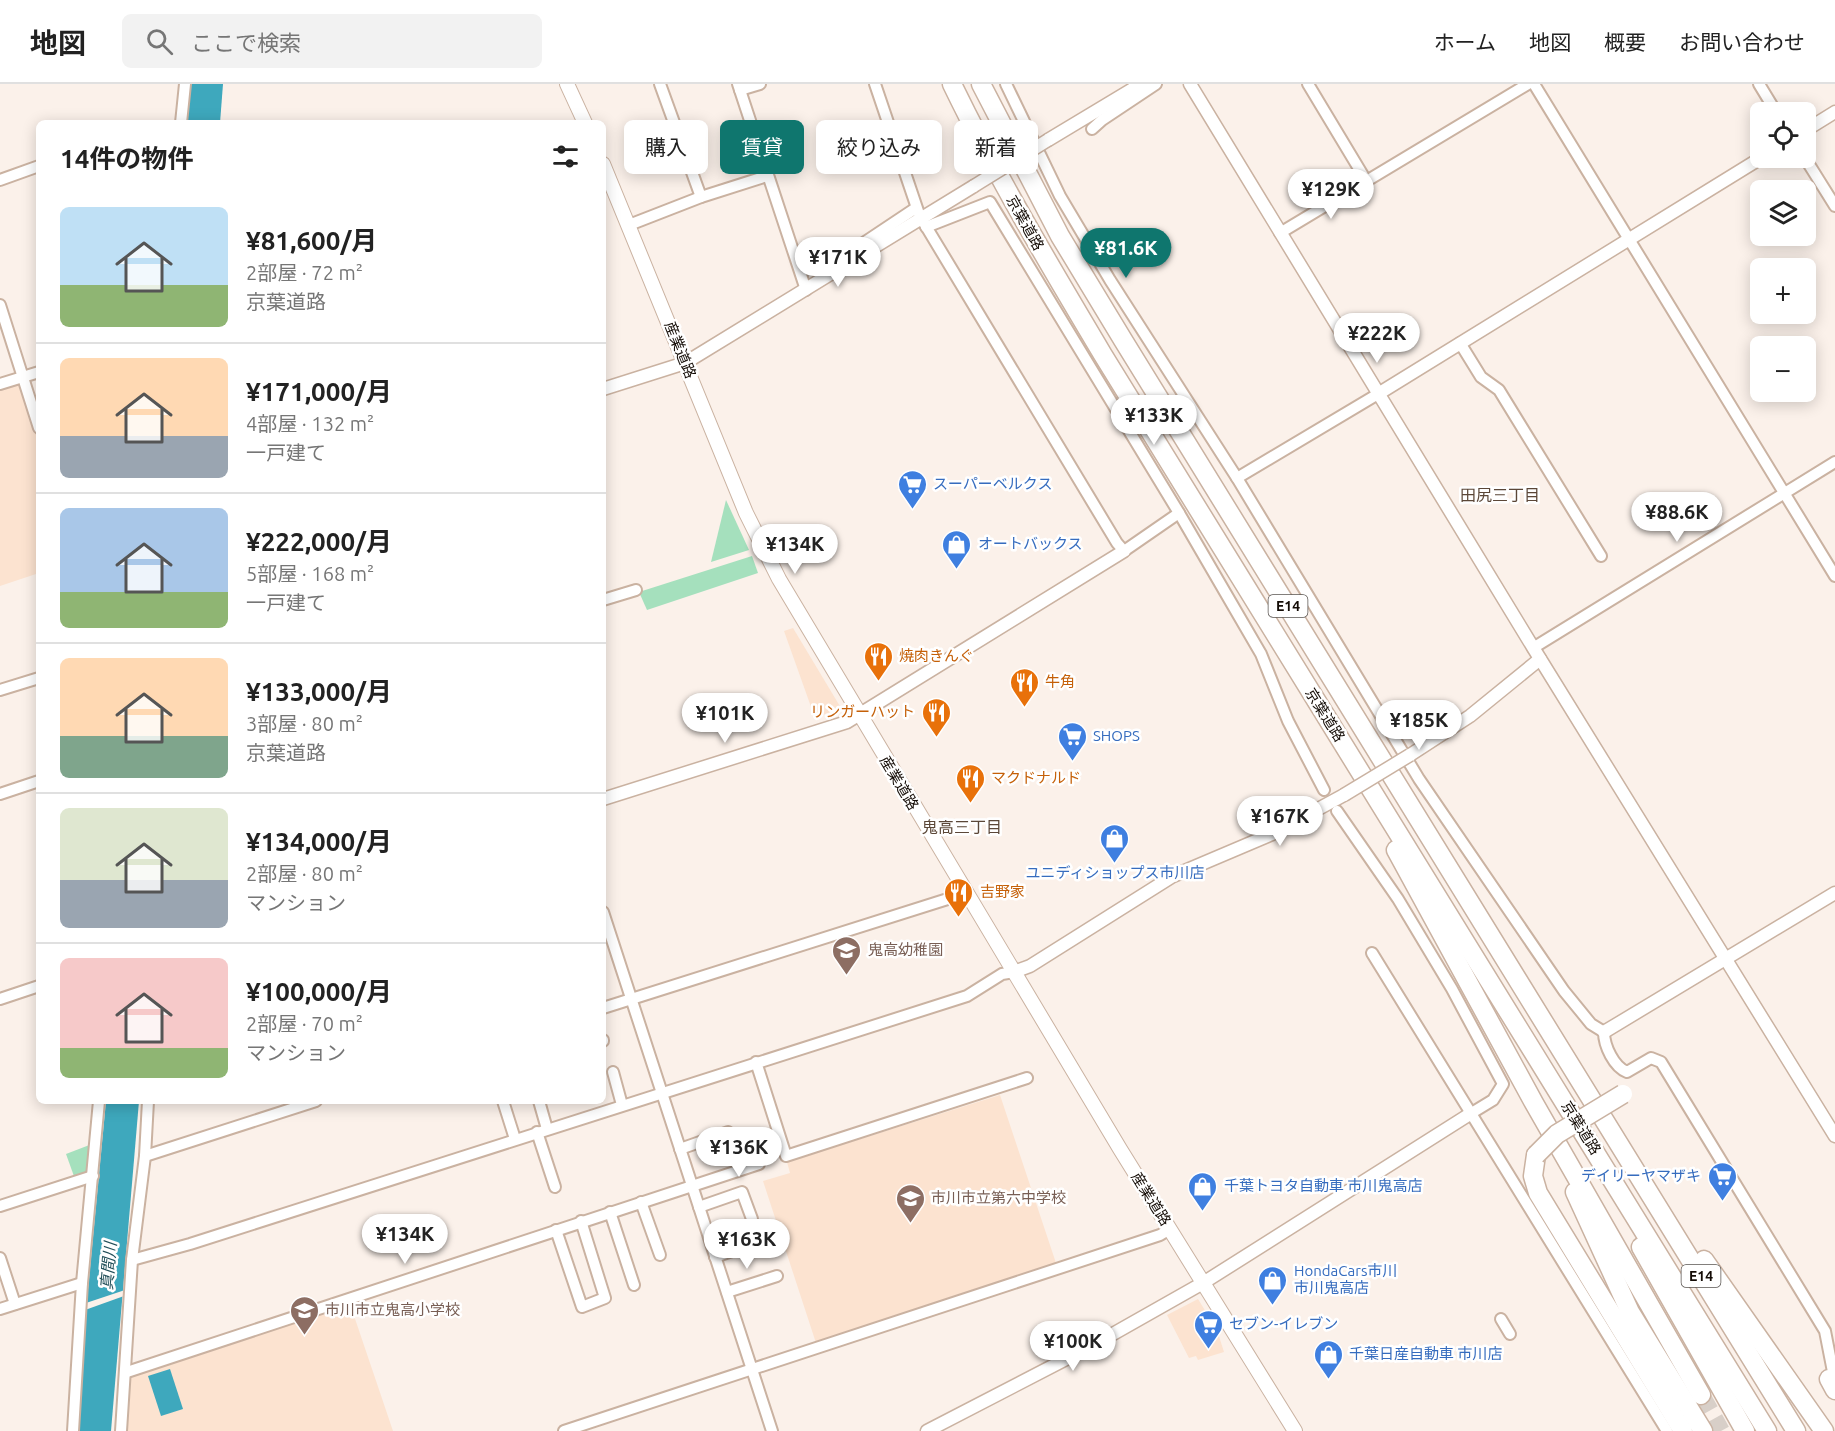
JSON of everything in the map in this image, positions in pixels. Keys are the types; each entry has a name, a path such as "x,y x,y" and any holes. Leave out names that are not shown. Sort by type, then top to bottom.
{"highway":[{"name":"京葉道路","path":"952,84 982,145 1039,248 1767,1431"},
{"name":"京葉道路","path":"981,84 1049,215 1106,312 1796,1431"},
{"path":"1318,703 1534,1103 1701,1395"},
{"path":"1623,1094 1557,1134 1536,1155 1533,1176 1538,1193 1683,1431"},
{"path":"1561,1096 1675,1311 1745,1431"},
{"path":"1534,1103 1614,1281 1702,1431"},
{"path":"1606,1122 1824,1431"}],"main road":[{"path":"567,84 584,120"},
{"name":"産業道路","path":"606,179 629,225 763,548 858,715 1295,1431"}],"street":[{"path":"179,120 185,84"},
{"path":"660,84 701,197"},
{"path":"760,84 739,87 806,290"},
{"path":"875,84 921,218 1117,543 1124,551"},
{"path":"1005,84 1060,196 1110,280 1237,478 1426,788 1564,991 1591,1024 1604,1032"},
{"path":"606,388 685,363 1141,84"},
{"path":"1092,129 1156,84"},
{"path":"1190,84 1533,648 1835,1136"},
{"path":"1308,84 1367,182"},
{"path":"1280,233 1528,84"},
{"path":"1534,84 1835,576"},
{"path":"1758,84 1770,102"},
{"path":"1816,124 1835,112"},
{"path":"1237,478 1378,394 1750,165"},
{"path":"0,180 36,167"},
{"path":"1811,168 1835,206"},
{"path":"629,225 701,197 767,176"},
{"path":"847,264 853,249 921,218 990,202 1179,513 1261,654 1288,721 1324,790"},
{"path":"0,305 36,418"},
{"path":"1460,343 1481,377 1499,390 1601,556"},
{"path":"0,384 36,373"},
{"path":"1533,648 1785,495 1835,462"},
{"path":"606,798 847,722 1124,551 1179,513"},
{"path":"606,599 636,590"},
{"path":"132,1260 967,996 1002,974 1029,966 1173,876 1272,834 1344,795 1478,710 1540,659"},
{"path":"0,690 36,679"},
{"path":"0,794 36,782"},
{"path":"927,1431 1097,1343 1203,1283 1493,1100 1503,1084 1452,989 1398,899 1337,811"},
{"path":"606,1007 954,897 964,890"},
{"path":"1604,1032 1835,893"},
{"path":"606,921 772,1431"},
{"path":"1372,953 1666,1431"},
{"path":"0,999 36,988"},
{"path":"1604,1032 1604,1044 1623,1071 1631,1070 1651,1058 1661,1062 1825,1331 1833,1384"},
{"path":"756,1062 786,1156 1027,1078"},
{"path":"613,1072 622,1105"},
{"path":"73,1431 82,1283 99,1104"},
{"path":"122,1431 132,1260 145,1156 148,1104"},
{"path":"145,1156 307,1104"},
{"path":"504,1104 515,1139"},
{"path":"539,1104 542,1131 555,1187"},
{"path":"680,1149 728,1132"},
{"path":"127,1372 759,1164"},
{"path":"0,1206 93,1176"},
{"path":"699,1207 742,1192 752,1218"},
{"path":"641,1202 660,1255"},
{"path":"610,1212 634,1285"},
{"path":"556,1230 582,1307 605,1298 581,1221"},
{"path":"564,1431 1160,1235 1170,1229"},
{"path":"715,1257 764,1240"},
{"path":"0,1258 15,1304"},
{"path":"727,1292 777,1276"},
{"path":"0,1309 82,1283"},
{"path":"1502,1319 1510,1334"}],"shaded area":[{"path":"21,384 36,431 36,574 0,586 0,391"},
{"path":"793,628 841,708 815,718 784,631"},
{"name":"市川市立第六中学校","path":"1000,1095 1057,1266 816,1343 763,1181 790,1173 787,1162"},
{"path":"1198,1299 1217,1330 1224,1352 1198,1360 1196,1356 1189,1358 1167,1315"},
{"name":"市川市立鬼高小学校","path":"349,1301 393,1431 128,1431 126,1423 130,1373"}],"green space":[{"path":"726,500 749,550 711,562"},
{"path":"752,556 758,573 647,610 639,592"},
{"path":"92,1144 91,1173 75,1179 66,1154"}],"water":[{"path":"189,84 223,84 220,120 186,120"},
{"name":"真間川","path":"106,1104 139,1104 111,1431 79,1431 87,1300"},
{"path":"170,1369 183,1409 161,1416 148,1376"}],"pier":[{"path":"125,1290 124,1296 85,1310 86,1303"}],"tunnel":[{"path":"1701,1395 1721,1431"}],"place":[{"name":"スーパーベルクス","path":"912,510"},
{"name":"オートバックス","path":"957,570"},
{"name":"焼肉きんぐ","path":"878,682"},
{"name":"牛角","path":"1024,708"},
{"name":"リンガーハット","path":"936,738"},
{"name":"SHOPS","path":"1072,762"},
{"name":"マクドナルド","path":"970,804"},
{"name":"ユニディショップス市川店","path":"1115,864"},
{"name":"吉野家","path":"959,918"},
{"name":"鬼高幼稚園","path":"847,976"},
{"name":"デイリーヤマザキ","path":"1722,1202"},
{"name":"千葉トヨタ自動車 市川鬼高店","path":"1203,1212"},
{"name":"市川市立第六中学校","path":"910,1224"},
{"name":"HondaCars市川 市川鬼高店","path":"1273,1306"},
{"name":"市川市立鬼高小学校","path":"304,1336"},
{"name":"セブン-イレブン","path":"1208,1350"},
{"name":"千葉日産自動車 市川店","path":"1328,1380"}],"district":[{"name":"田尻三丁目","path":"1500,495"},
{"name":"鬼高三丁目","path":"962,827"}]}
